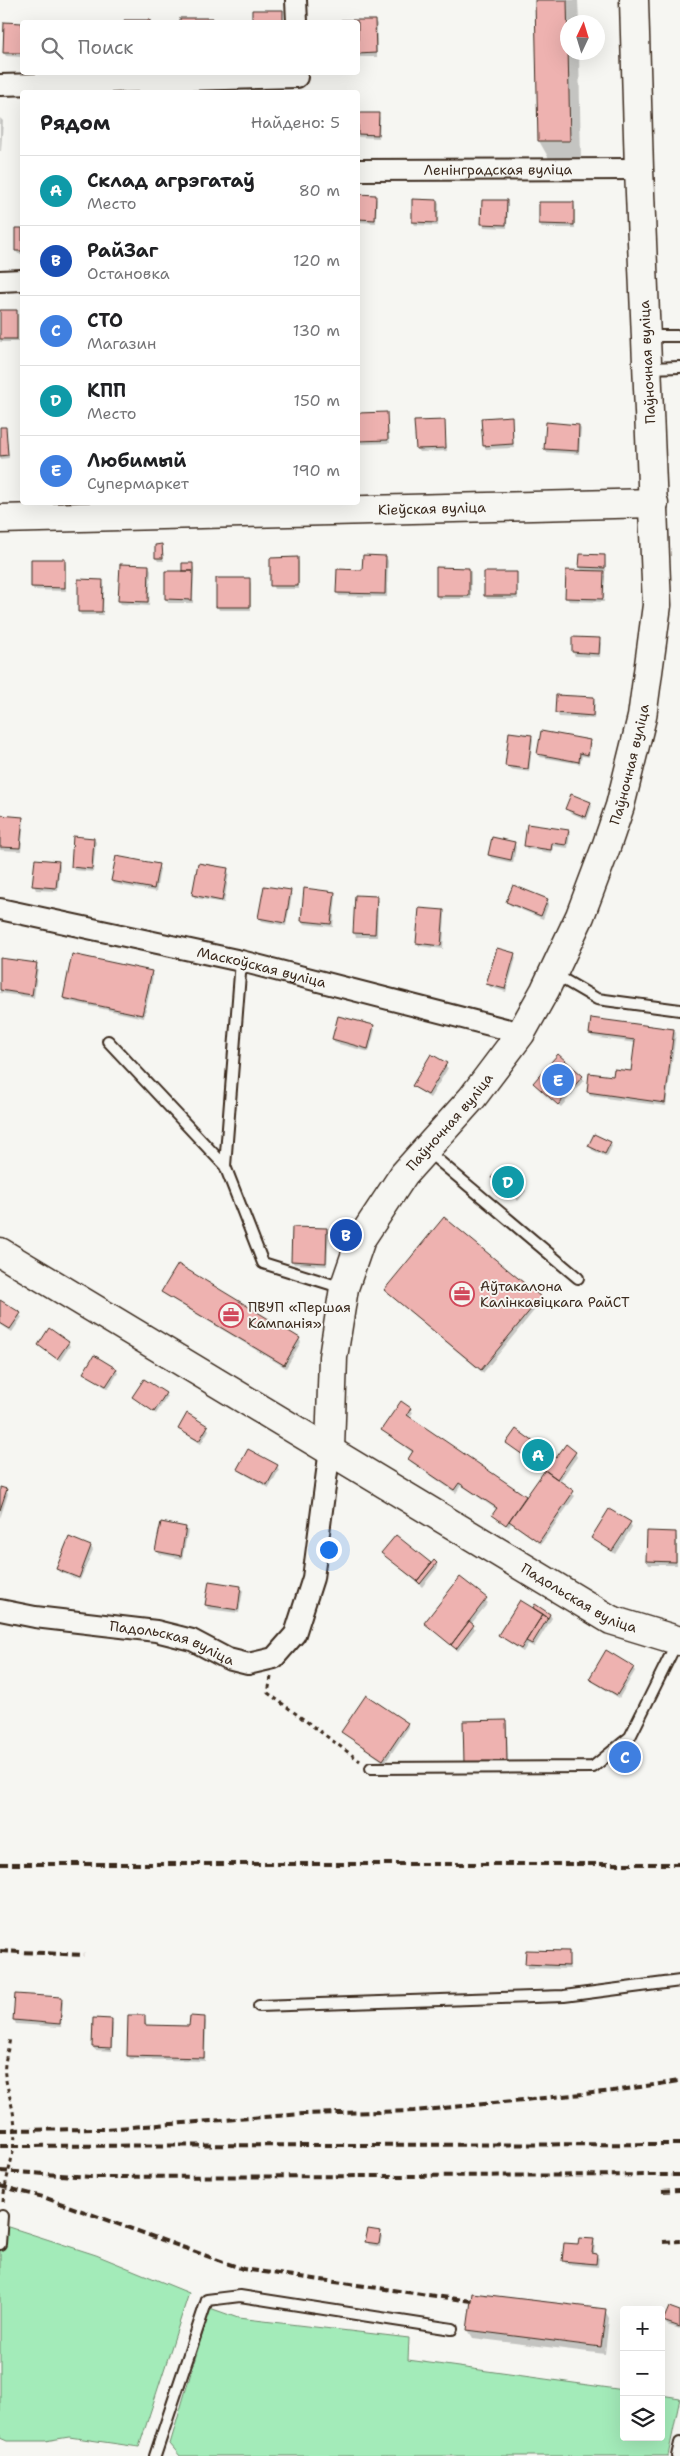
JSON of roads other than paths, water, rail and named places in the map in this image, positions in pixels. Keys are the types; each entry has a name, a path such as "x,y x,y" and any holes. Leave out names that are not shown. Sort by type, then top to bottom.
{"street":[{"path":"296,0 297,20"},
{"name":"Паўночная вуліца","path":"330,1449 333,1357 344,1288 361,1239 404,1174 472,1098 521,1033 553,974 580,916 606,847 620,806 642,717 658,605 639,169 634,0"},
{"path":"0,85 297,81"},
{"name":"Ленінградская вуліца","path":"360,170 639,169"},
{"path":"0,281 20,280"},
{"name":"Кіеўская вуліца","path":"0,519 654,503"},
{"name":"Маскоўская вуліца","path":"0,909 241,962 521,1033"},
{"name":"Падольская вуліца","path":"0,1252 330,1449 611,1620 679,1641"},
{"name":"Падольская вуліца","path":"0,1610 35,1617 156,1631 192,1640 228,1659 248,1664 274,1658 295,1634 313,1578 330,1449"}],"lane":[{"path":"646,336 680,336"},
{"path":"648,368 680,367"},
{"path":"225,1166 241,962"},
{"path":"553,974 597,1000 680,1010"},
{"path":"108,1041 225,1166 263,1263 344,1288"},
{"path":"426,1150 578,1278"},
{"path":"371,1768 593,1767 630,1737 679,1641"},
{"path":"260,2006 564,1996 680,1981"},
{"path":"0,2244 2,2216"},
{"path":"155,2456 207,2300 240,2296 452,2328"},
{"path":"677,2456 680,2443"}],"railway":[{"path":"0,1864 680,1864"},
{"path":"0,1951 84,1955"},
{"path":"0,2130 105,2129 303,2114 414,2111 613,2091 680,2081"},
{"path":"0,2146 680,2144"},
{"path":"0,2171 91,2177 680,2175"},
{"path":"0,2186 43,2197 243,2269 471,2301"},
{"path":"662,2191 680,2190"},
{"path":"663,2242 680,2241"}],"place":[{"name":"Любимый","path":"558,1080"},
{"name":"КПП","path":"508,1182"},
{"name":"РайЗаг","path":"346,1235"},
{"name":"Аўтакалона Калінкавіцкага РайСТ","path":"462,1294"},
{"name":"ПВУП «Першая Кампанія»","path":"231,1315"},
{"name":"Склад агрэгатаў","path":"538,1455"},
{"name":"СТО","path":"625,1757"}]}
